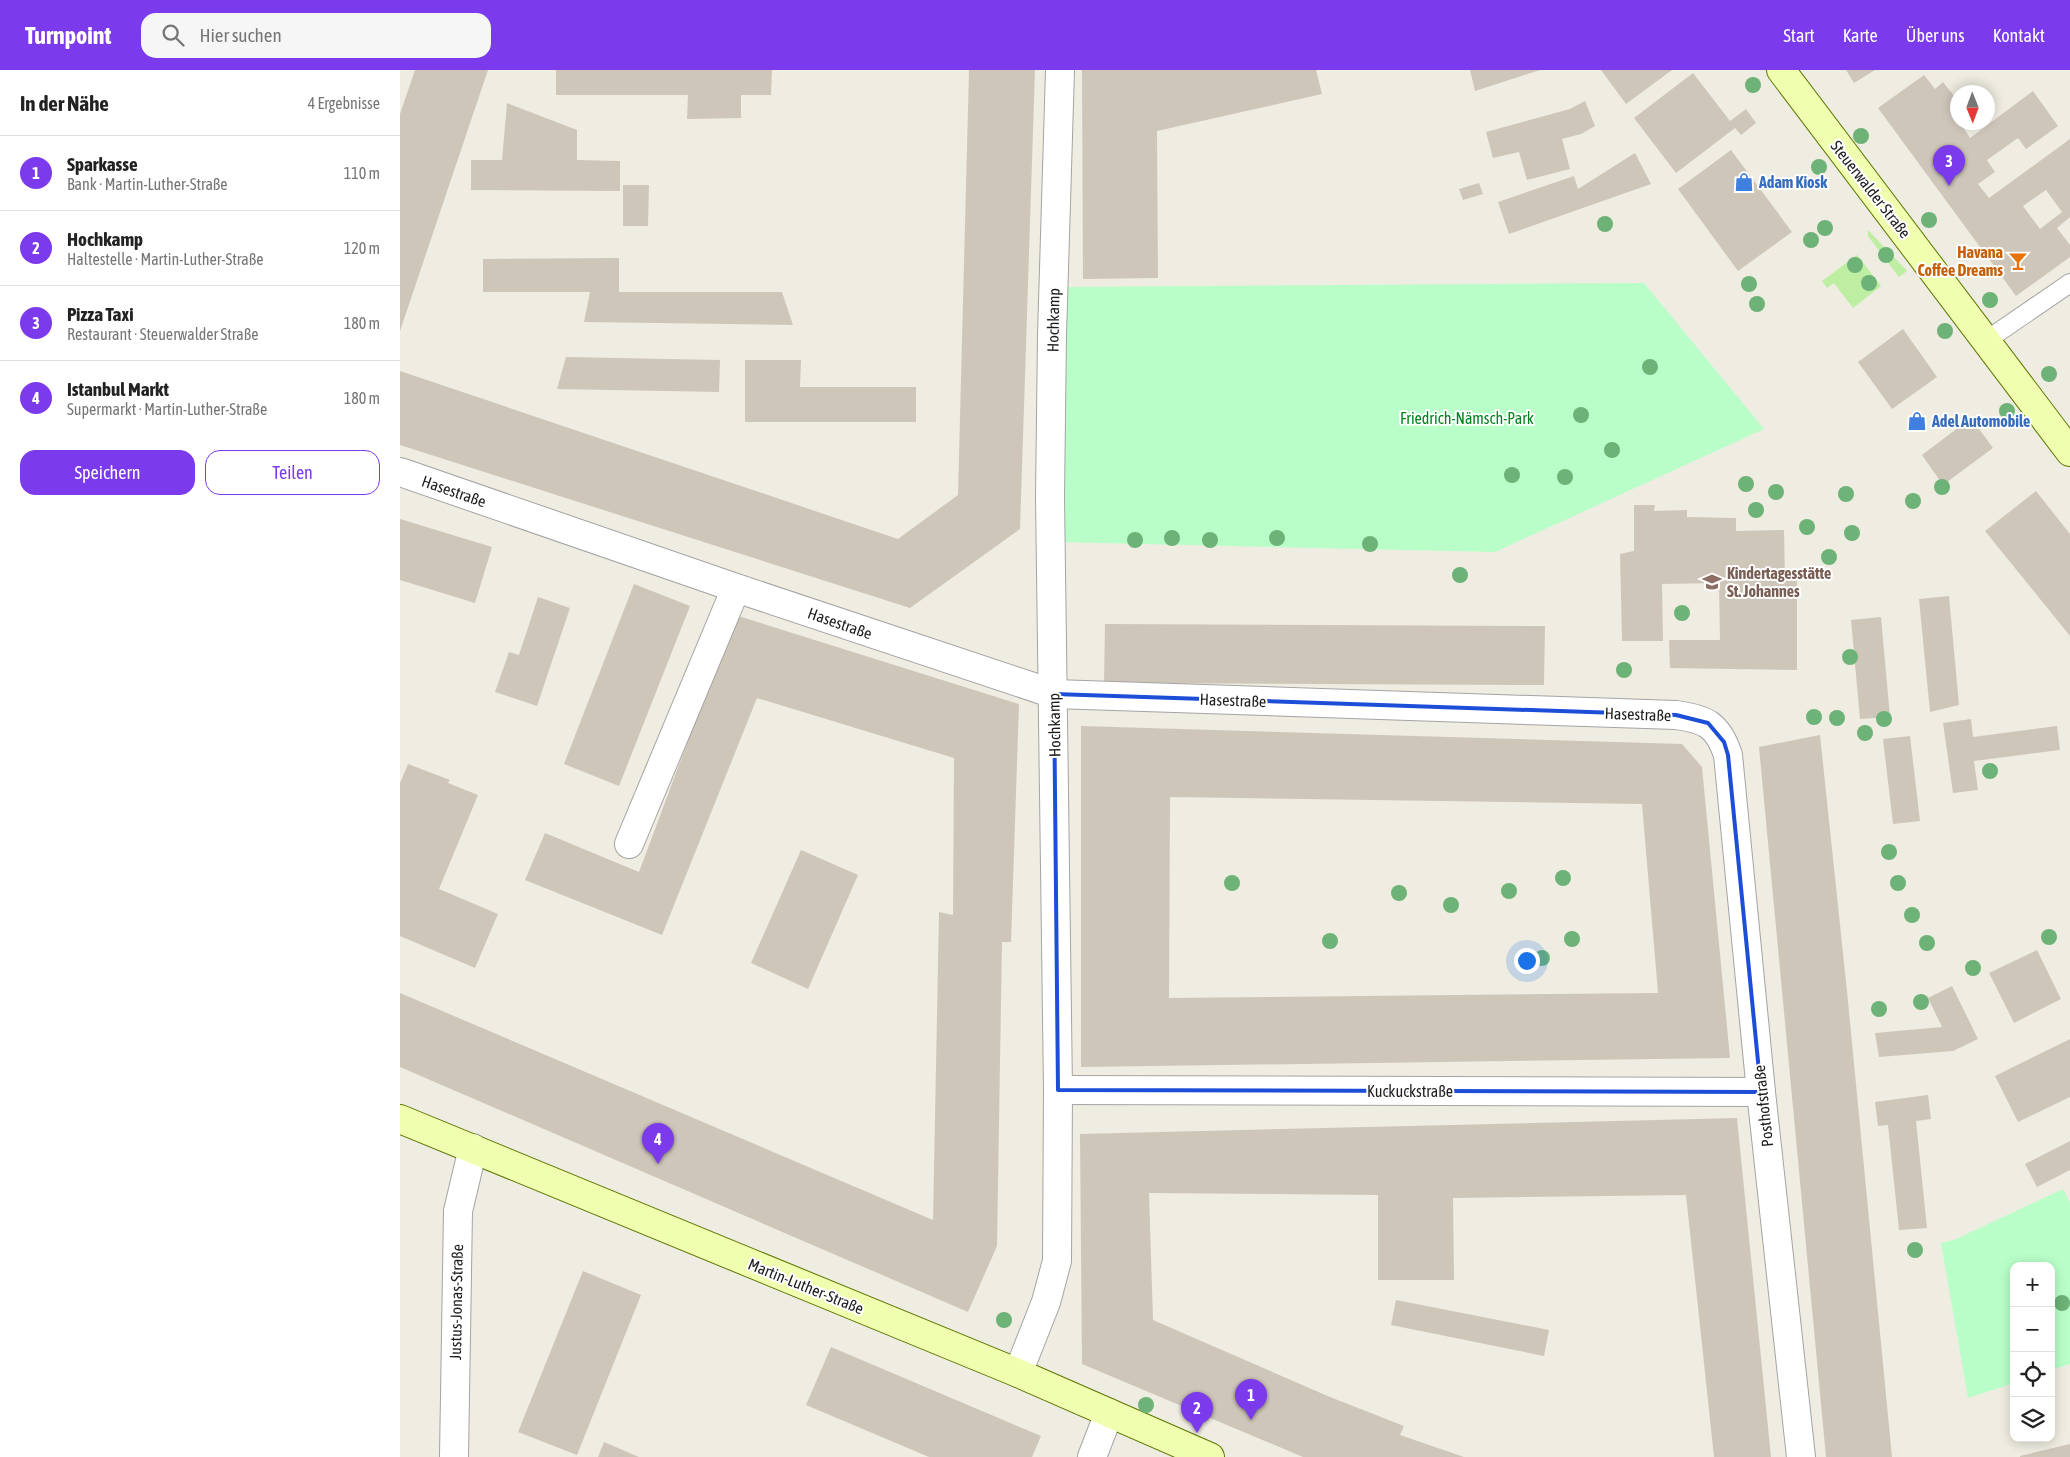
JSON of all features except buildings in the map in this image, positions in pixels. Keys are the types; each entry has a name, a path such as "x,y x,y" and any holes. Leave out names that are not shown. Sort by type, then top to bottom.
{"street":[{"name":"Hochkamp","path":"1018,1373 1046,1302 1057,1261 1058,1090 1050,497 1052,335 1060,70"},
{"name":"Steuerwalder Straße","path":"1781,70 2070,452"},
{"name":"Hasestraße","path":"400,472 736,588 1054,694 1676,715 1696,718 1708,723 1716,730 1724,742 1728,755"},
{"path":"629,844 736,588"},
{"name":"Posthofstraße","path":"1728,755 1761,1092 1801,1457"},
{"name":"Kuckuckstraße","path":"1058,1090 1761,1092"},
{"name":"Martin-Luther-Straße","path":"400,1119 1018,1373 1210,1457"},
{"name":"Justus-Jonas-Straße","path":"454,1457 458,1211 473,1148"},
{"path":"1092,1457 1109,1413"}],"lane":[{"path":"1987,340 2070,284"}],"highlighted area":[{"path":"1054,694 1676,715 1708,723 1724,742 1728,755 1761,1092 1058,1090"}],"green space":[{"path":"1868,230 1907,271 1899,277 1868,236"},
{"path":"1857,255 1881,286 1853,308 1834,283 1827,288 1822,281"},
{"name":"Friedrich-Nämsch-Park","path":"1644,283 1764,429 1495,552 1055,542 1063,287"},
{"path":"2063,1189 2070,1203 2070,1364 2055,1369 2055,1262 2010,1262 2010,1384 1968,1398 1941,1243 1954,1240"}],"place":[{"name":"Adam Kiosk","path":"1744,182"},
{"name":"Pizza Taxi","path":"1949,186"},
{"name":"Havana Coffee Dreams","path":"2018,261"},
{"name":"Adel Automobile","path":"1917,421"},
{"name":"Kindertagesstätte St. Johannes","path":"1712,582"},
{"name":"Istanbul Markt","path":"658,1164"},
{"name":"Sparkasse","path":"1251,1420"},
{"name":"Hochkamp","path":"1197,1433"}]}
